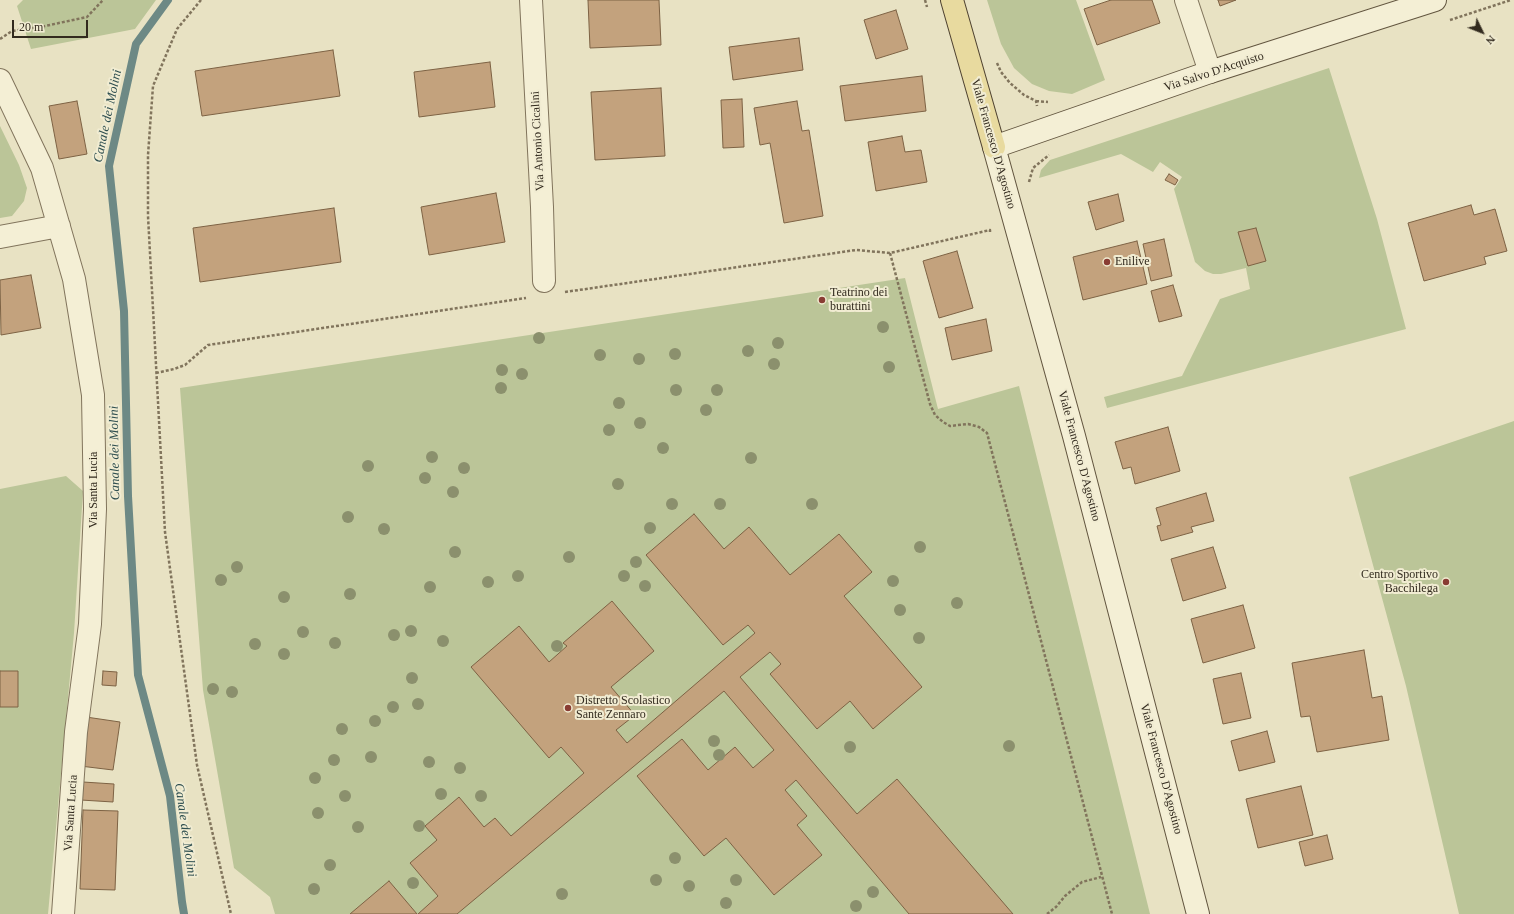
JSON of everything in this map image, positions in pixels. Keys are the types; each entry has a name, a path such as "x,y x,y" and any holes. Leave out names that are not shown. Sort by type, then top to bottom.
{"main road":[{"name":"Viale Francesco D'Agostino","path":"952,0 994,147"}],"street":[{"name":"Via Antonio Cicalini","path":"531,0 542,207 538,289"},
{"path":"1186,0 1210,72"},
{"name":"Via Salvo D'Acquisto","path":"994,147 1210,72 1435,0"},
{"name":"Via Santa Lucia","path":"0,80 42,168 74,279 93,395 95,509 90,624 76,732 63,914"},
{"name":"Viale Francesco D'Agostino","path":"994,147 1074,436 1198,914"},
{"path":"0,237 59,226"}],"path":[{"path":"0,39 12,31 87,17 103,0"},
{"path":"201,0 177,28 153,86 148,155 148,216 165,532 196,757 231,914"},
{"path":"996,60 1001,72 1010,83 1024,95 1036,101 1048,155"},
{"path":"564,292 856,250 890,253 990,230 992,238"},
{"path":"890,253 930,404 935,416 950,426 968,424 979,427 987,433 1101,877 1112,914"},
{"path":"156,373 174,370 185,365 208,345 538,289"},
{"path":"1047,914 1082,882 1101,877"}],"green space":[{"path":"23,0 156,0 135,29 31,49 17,6"},
{"path":"987,0 1076,0 1105,80 1072,94 1049,91 1032,84 1014,68 1001,44"},
{"path":"1329,68 1377,219 1406,329 1107,408 1104,397 1182,376 1220,299 1250,289 1246,268 1221,274 1213,274 1205,271 1195,262 1174,189 1182,177 1160,162 1153,172 1121,154 1039,178 1041,170 1050,160"},
{"path":"0,126 19,165 27,188 24,201 12,216 0,218"},
{"path":"905,278 938,409 1019,386 1150,914 275,914 270,897 234,868 203,690 180,388"},
{"name":"Centro Sportivo Bacchilega","path":"1514,421 1514,914 1459,914 1406,686 1349,477"},
{"path":"66,476 83,491 74,633 48,914 0,914 0,489"}],"building":[{"path":"588,0 659,0 661,45 590,48"},
{"path":"1111,0 1152,0 1160,23 1097,45 1084,9"},
{"path":"1218,0 1236,0 1220,6"},
{"path":"896,10 908,49 876,59 864,20"},
{"path":"799,38 803,70 733,80 729,47"},
{"path":"333,50 340,96 202,116 195,71"},
{"path":"490,62 495,107 419,117 414,72"},
{"path":"922,76 926,111 845,121 840,86"},
{"path":"661,88 665,156 595,160 591,92"},
{"path":"742,99 744,147 723,148 721,100"},
{"path":"77,101 87,154 59,159 49,106"},
{"path":"797,101 802,131 809,130 823,216 784,223 770,143 760,145 754,108"},
{"path":"902,136 905,152 921,150 927,182 876,191 868,142"},
{"path":"1169,174 1178,180 1175,185 1165,180"},
{"path":"496,193 505,242 429,255 421,207"},
{"path":"1118,194 1124,221 1096,230 1088,202"},
{"path":"1471,205 1474,215 1495,209 1507,251 1484,257 1486,264 1424,281 1408,223"},
{"path":"334,208 341,262 200,282 193,228"},
{"path":"1256,228 1266,261 1248,266 1238,232"},
{"path":"1164,239 1172,276 1151,281 1143,244"},
{"path":"1137,241 1147,284 1083,300 1073,257"},
{"path":"957,251 973,308 939,318 923,261"},
{"path":"31,275 41,328 1,335 0,280"},
{"path":"1173,285 1182,316 1159,322 1151,291"},
{"path":"986,319 992,351 952,360 945,328"},
{"path":"1168,427 1180,471 1135,484 1131,467 1123,469 1115,442"},
{"path":"1206,493 1214,521 1191,527 1193,532 1161,541 1157,526 1161,525 1156,508"},
{"name":"Distretto Scolastico Sante Zennaro","path":"694,514 724,549 749,527 790,575 839,534 872,572 844,596 922,687 873,729 850,701 817,729 770,674 781,664 770,652 740,677 857,814 897,779 1013,914 909,914 796,780 785,790 807,816 797,825 822,855 774,895 726,838 704,856 637,776 682,739 708,770 735,747 753,768 774,750 724,691 457,914 418,914 438,896 410,863 437,840 425,826 459,797 484,827 495,818 511,836 584,773 561,747 549,758 471,667 519,626 549,662 567,646 563,643 612,601 654,651 611,687 635,715 616,730 627,743 755,633 748,625 723,645 646,555"},
{"path":"1213,547 1226,588 1183,601 1171,559"},
{"path":"1243,605 1255,648 1203,663 1191,619"},
{"path":"1364,650 1372,698 1382,696 1389,740 1317,752 1310,716 1301,717 1292,663"},
{"path":"0,671 18,671 18,707 0,707"},
{"path":"103,671 117,672 116,686 102,685"},
{"path":"1241,673 1251,718 1223,724 1213,679"},
{"path":"86,717 120,722 113,770 80,766"},
{"path":"1267,731 1275,762 1239,771 1231,741"},
{"path":"83,782 114,784 113,802 81,800"},
{"path":"1301,786 1313,835 1258,848 1246,799"},
{"path":"83,810 118,811 115,890 80,889"},
{"path":"1327,835 1333,859 1305,866 1299,842"},
{"path":"389,881 417,914 350,914"}],"waterway":[{"name":"Canale dei Molini","path":"168,0 136,44 109,166 124,311 128,496 138,675 170,796 184,914"}],"place":[{"name":"Enilive","path":"1107,262"},
{"name":"Teatrino dei burattini","path":"822,300"},
{"name":"Centro Sportivo Bacchilega","path":"1446,582"},
{"name":"Distretto Scolastico Sante Zennaro","path":"568,708"}]}
